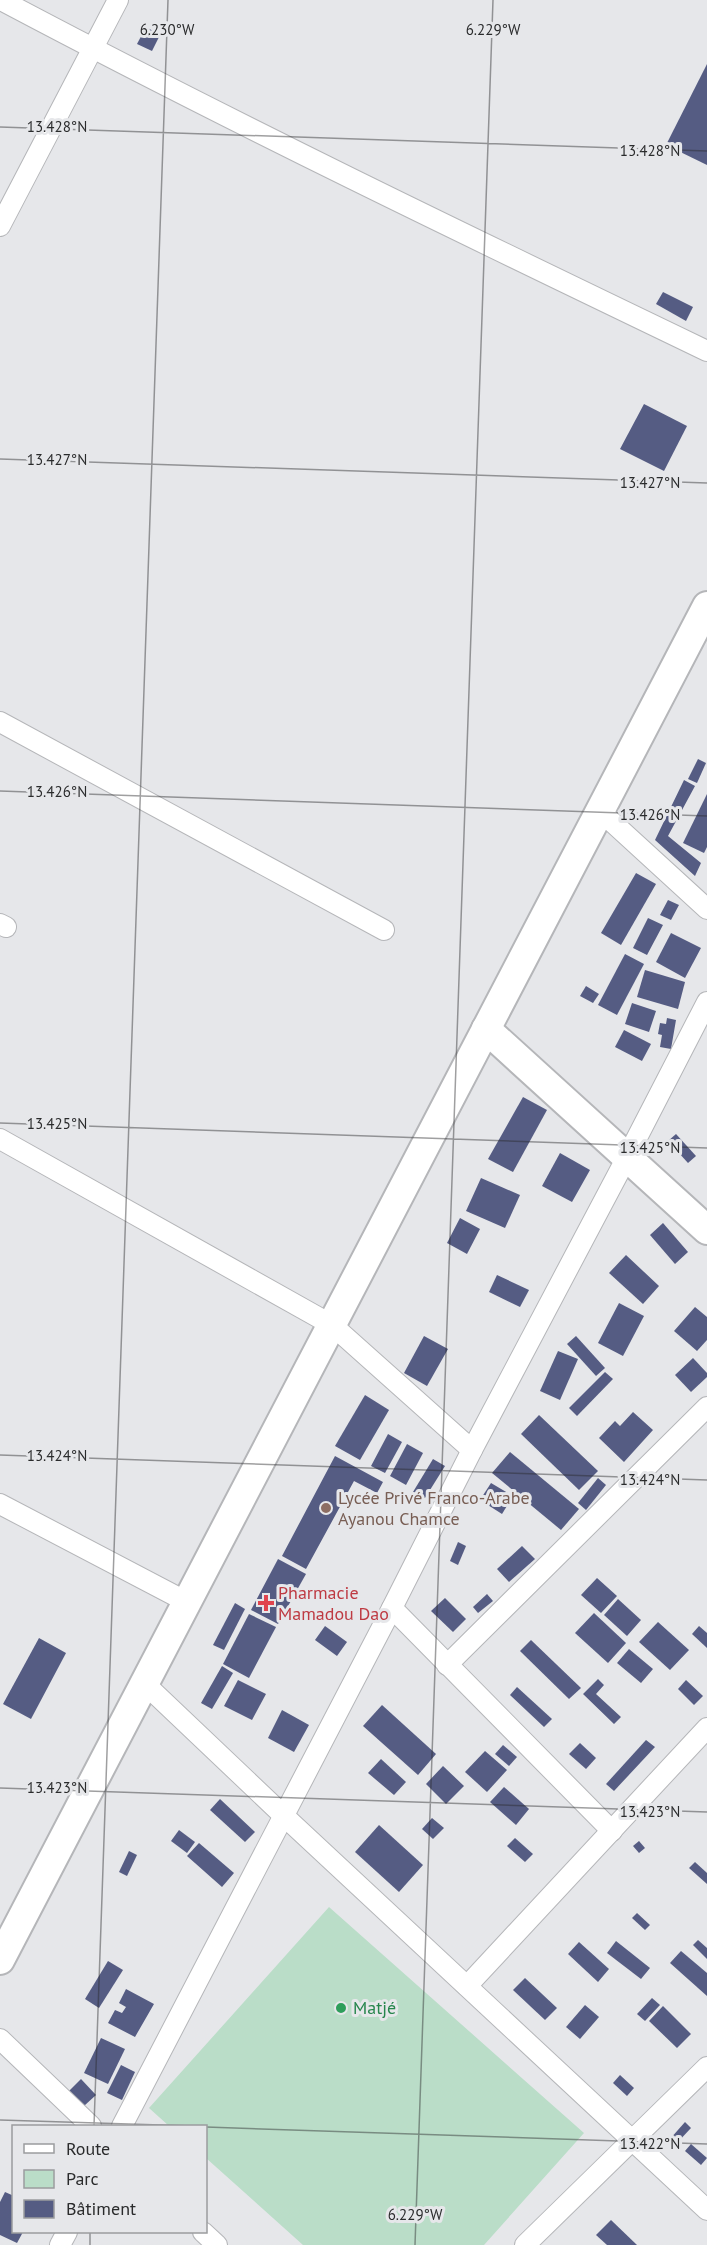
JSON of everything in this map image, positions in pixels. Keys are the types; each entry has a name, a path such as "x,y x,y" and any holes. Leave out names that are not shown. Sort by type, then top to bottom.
{"street":[{"path":"1,0 447,227 707,351"},
{"path":"0,226 118,0"},
{"path":"0,1960 707,606"},
{"path":"0,722 384,930"},
{"path":"600,811 707,909"},
{"path":"123,2125 472,1450 707,1002"},
{"path":"486,1029 707,1230"},
{"path":"0,1139 332,1325 472,1450"},
{"path":"447,1665 707,1407"},
{"path":"0,1504 187,1602"},
{"path":"392,1608 612,1831"},
{"path":"145,1684 707,2210"},
{"path":"467,1986 707,1728"},
{"path":"0,2039 89,2125"},
{"path":"525,2245 707,2067"},
{"path":"204,2233 218,2245"}],"green space":[{"name":"Matjé","path":"329,1907 584,2133 484,2245 303,2245 207,2159 207,2125 168,2125 149,2108"}],"building":[{"path":"146,27 160,35 152,51 137,44"},
{"path":"707,64 707,165 666,145"},
{"path":"663,292 693,307 686,321 656,304"},
{"path":"644,404 687,426 664,471 620,449"},
{"path":"698,759 706,763 697,783 688,779"},
{"path":"684,780 695,786 668,836 701,863 695,876 655,840"},
{"path":"707,794 707,847 704,853 683,843"},
{"path":"636,873 656,884 621,945 601,933"},
{"path":"668,900 679,905 671,920 660,915"},
{"path":"648,918 663,925 647,955 633,948"},
{"path":"671,933 701,948 685,978 656,962"},
{"path":"625,954 644,964 617,1015 598,1005"},
{"path":"645,970 685,982 678,1009 637,997"},
{"path":"586,986 599,994 593,1003 580,996"},
{"path":"632,1003 656,1011 649,1032 625,1024"},
{"path":"667,1018 676,1020 671,1049 660,1047 662,1035 658,1034 660,1023 666,1024"},
{"path":"624,1030 651,1044 642,1061 615,1047"},
{"path":"523,1097 547,1110 513,1172 488,1159"},
{"path":"676,1134 696,1156 688,1163 668,1141"},
{"path":"560,1153 590,1170 572,1202 542,1186"},
{"path":"481,1178 520,1195 505,1228 466,1211"},
{"path":"460,1218 480,1229 467,1254 447,1243"},
{"path":"663,1223 688,1252 675,1264 650,1235"},
{"path":"626,1255 659,1286 643,1304 609,1273"},
{"path":"497,1275 529,1290 520,1307 489,1292"},
{"path":"619,1303 644,1316 623,1356 598,1343"},
{"path":"695,1307 707,1317 707,1340 697,1351 674,1331"},
{"path":"424,1336 448,1349 427,1386 404,1373"},
{"path":"576,1336 605,1368 596,1376 567,1344"},
{"path":"558,1351 578,1359 560,1400 540,1391"},
{"path":"693,1358 707,1373 707,1377 691,1392 675,1375"},
{"path":"605,1372 613,1379 577,1416 569,1408"},
{"path":"365,1395 389,1410 360,1460 335,1446"},
{"path":"633,1412 653,1430 624,1462 599,1438 615,1421 620,1426"},
{"path":"539,1415 598,1471 579,1490 521,1434"},
{"path":"388,1434 402,1442 385,1473 371,1466"},
{"path":"407,1444 423,1453 406,1485 390,1476"},
{"path":"510,1452 579,1509 561,1530 492,1473"},
{"path":"335,1456 383,1482 377,1493 354,1481 306,1569 282,1556"},
{"path":"433,1459 445,1466 425,1498 413,1492"},
{"path":"598,1478 606,1485 586,1510 578,1503"},
{"path":"491,1483 513,1496 502,1514 480,1500"},
{"path":"458,1542 466,1546 458,1565 450,1561"},
{"path":"522,1546 535,1559 509,1582 497,1569"},
{"path":"278,1559 306,1574 278,1624 251,1610"},
{"path":"597,1578 617,1596 601,1613 581,1595"},
{"path":"487,1594 493,1601 478,1613 473,1607"},
{"path":"445,1598 466,1619 453,1632 431,1611"},
{"path":"618,1599 641,1620 627,1636 604,1615"},
{"path":"235,1603 245,1609 224,1650 213,1645"},
{"path":"594,1613 626,1643 608,1663 575,1633"},
{"path":"249,1614 276,1627 249,1678 223,1664"},
{"path":"658,1622 689,1650 670,1670 639,1642"},
{"path":"325,1626 347,1642 337,1656 315,1640"},
{"path":"699,1626 707,1633 707,1648 692,1634"},
{"path":"39,1638 66,1653 31,1719 3,1704"},
{"path":"531,1640 581,1688 569,1699 520,1651"},
{"path":"629,1649 653,1669 641,1683 617,1663"},
{"path":"222,1666 233,1673 212,1709 201,1703"},
{"path":"598,1679 604,1685 596,1694 621,1717 614,1724 583,1694"},
{"path":"238,1680 266,1694 252,1720 224,1706"},
{"path":"686,1680 703,1696 694,1705 678,1689"},
{"path":"517,1687 552,1719 544,1727 510,1695"},
{"path":"382,1705 436,1754 418,1775 363,1726"},
{"path":"282,1710 309,1725 294,1752 268,1738"},
{"path":"646,1740 655,1747 614,1791 606,1784"},
{"path":"580,1743 596,1758 586,1769 569,1754"},
{"path":"503,1745 517,1757 509,1766 495,1754"},
{"path":"485,1751 507,1770 487,1792 465,1772"},
{"path":"381,1759 406,1782 394,1795 368,1773"},
{"path":"443,1766 464,1786 446,1804 426,1784"},
{"path":"504,1787 529,1809 516,1825 490,1802"},
{"path":"220,1799 255,1832 245,1842 210,1810"},
{"path":"432,1818 444,1828 433,1839 422,1829"},
{"path":"379,1825 423,1865 399,1892 355,1852"},
{"path":"179,1830 195,1842 187,1853 171,1841"},
{"path":"515,1838 533,1854 525,1862 507,1846"},
{"path":"639,1841 645,1848 639,1853 633,1846"},
{"path":"199,1843 234,1873 222,1887 187,1856"},
{"path":"129,1851 137,1855 127,1876 119,1872"},
{"path":"695,1862 707,1873 707,1884 689,1868"},
{"path":"637,1913 650,1925 645,1930 632,1918"},
{"path":"698,1940 707,1948 707,1959 693,1945"},
{"path":"616,1941 650,1968 641,1979 607,1953"},
{"path":"579,1942 609,1969 598,1982 568,1954"},
{"path":"681,1951 707,1973 707,1996 670,1963"},
{"path":"108,1961 123,1970 99,2008 85,1999"},
{"path":"525,1978 557,2008 545,2020 513,1990"},
{"path":"126,1989 154,2004 135,2037 108,2023 115,2010 122,2013 126,2007 119,2003"},
{"path":"652,1998 660,2005 645,2021 637,2014"},
{"path":"585,2005 599,2017 580,2039 566,2027"},
{"path":"663,2006 691,2034 677,2048 649,2021"},
{"path":"101,2038 125,2049 108,2084 84,2073"},
{"path":"121,2065 135,2072 122,2100 107,2093"},
{"path":"620,2075 634,2088 627,2096 613,2083"},
{"path":"81,2079 96,2095 84,2106 69,2091"},
{"path":"685,2122 691,2128 676,2144 670,2139"},
{"path":"691,2144 707,2158 701,2165 685,2151"},
{"path":"5,2192 12,2195 12,2233 22,2233 17,2243 0,2235 0,2202"},
{"path":"611,2220 637,2245 607,2245 596,2235"}],"place":[{"name":"Lycée Privé Franco-Arabe Ayanou Chamce","path":"326,1508"},
{"name":"Pharmacie Mamadou Dao","path":"266,1603"},
{"name":"Matjé","path":"341,2008"}]}
